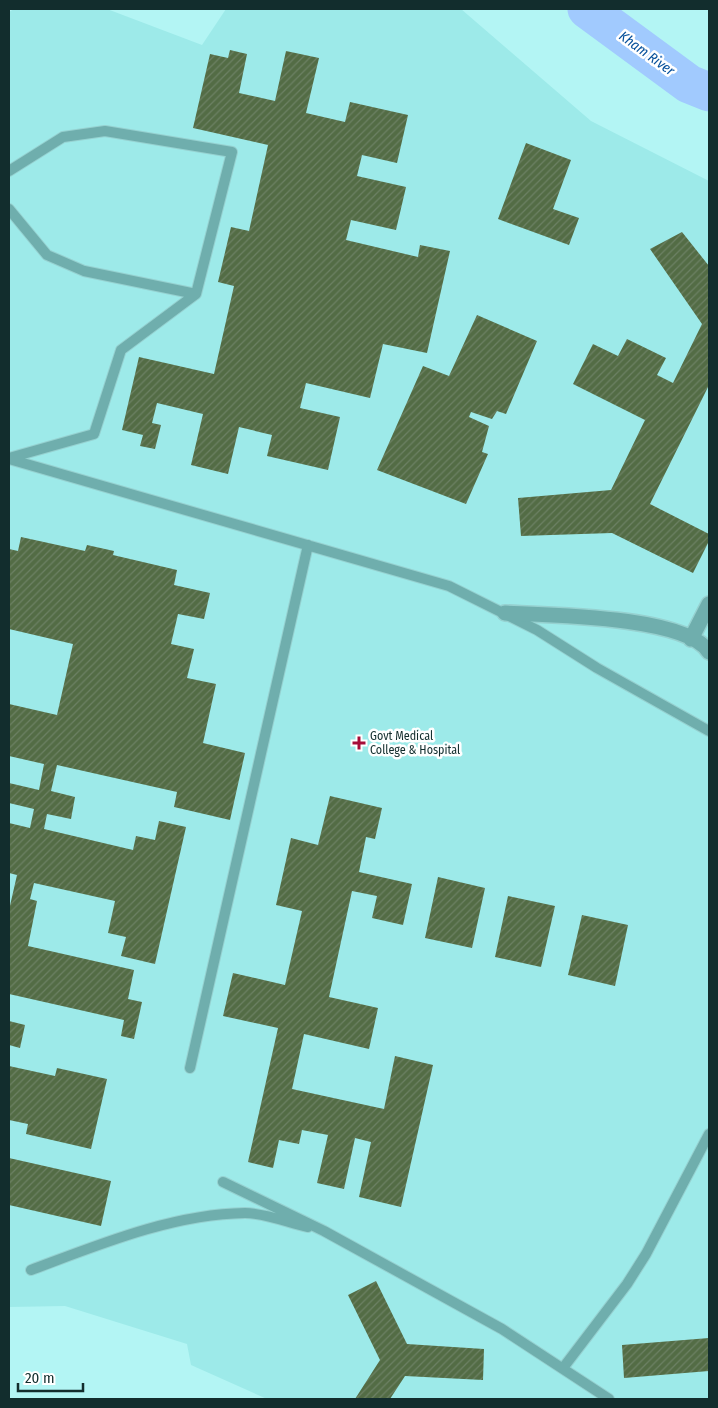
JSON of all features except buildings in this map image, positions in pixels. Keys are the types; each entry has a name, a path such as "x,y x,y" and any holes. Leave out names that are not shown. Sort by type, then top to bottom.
{"street":[{"path":"691,639 709,604"},
{"path":"505,613 627,620 680,634 706,648 709,652"}],"lane":[{"path":"9,171 63,137 105,131 232,152 196,294 121,350 94,434 9,458"},
{"path":"9,209 47,255 84,271 196,294"},
{"path":"9,458 449,586 505,613 709,731"},
{"path":"190,1068 308,546"},
{"path":"563,1368 627,1284 641,1262 709,1134"},
{"path":"223,1182 324,1230 502,1330 610,1399"},
{"path":"31,1270 121,1236 205,1217 247,1213 324,1230"}],"shaded area":[{"name":"Govt Medical College & Hospital","path":"14,9 107,9 202,45 226,9 461,9 591,121 709,181 709,1399 267,1399 191,1365 187,1344 65,1306 9,1307 9,12"}],"waterway":[{"name":"Kham River","path":"587,9 689,84 709,92"}],"place":[{"name":"Govt Medical College & Hospital","path":"359,743"}]}
